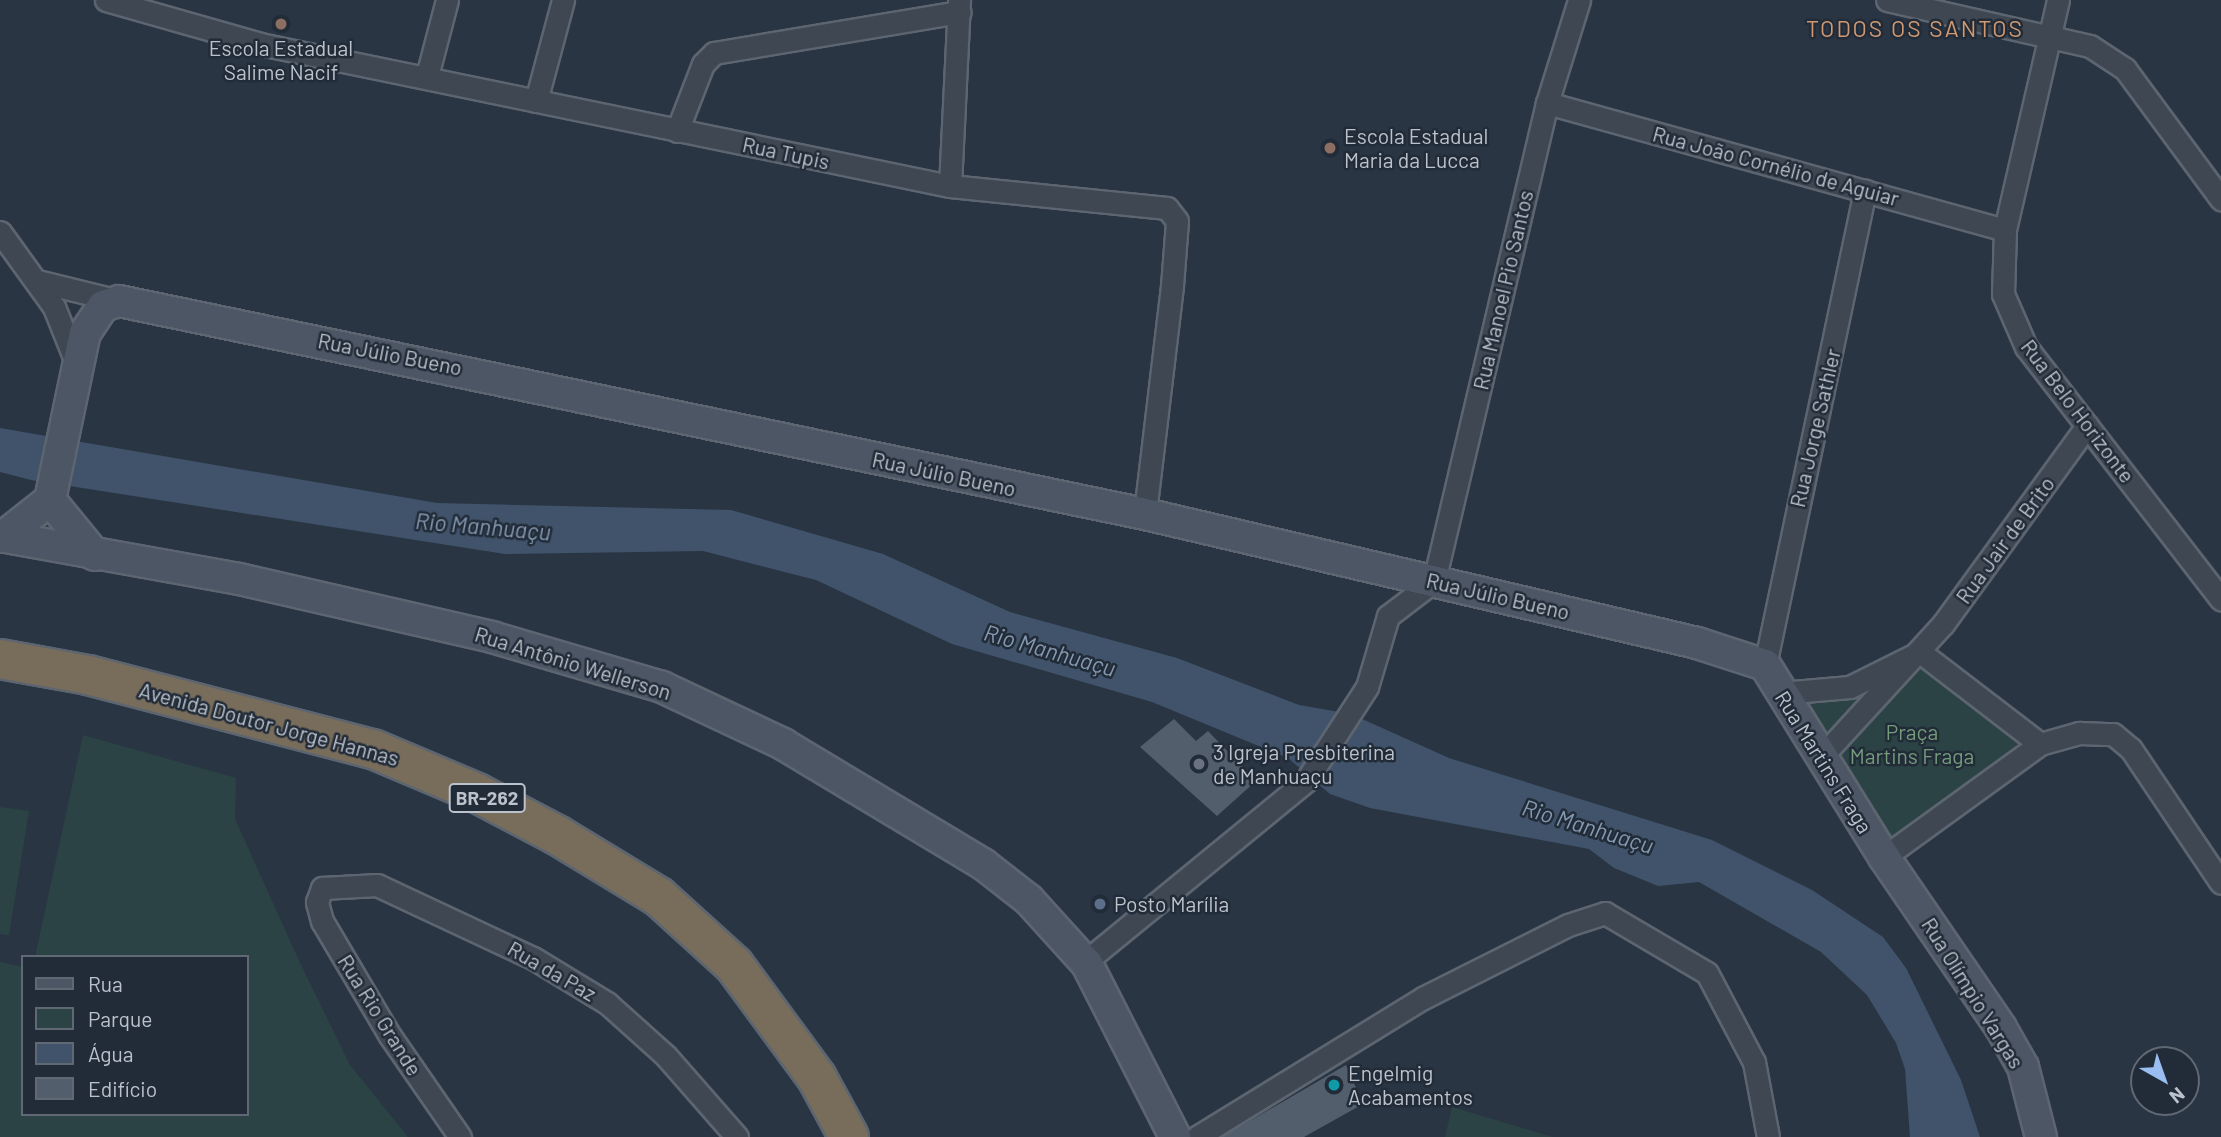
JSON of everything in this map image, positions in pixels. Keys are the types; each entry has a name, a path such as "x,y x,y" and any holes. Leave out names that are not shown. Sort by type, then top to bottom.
{"highway":[{"name":"Avenida Doutor Jorge Hannas","path":"0,659 156,692 373,749 457,783 558,835 659,897 734,965 817,1078 849,1137"}],"street":[{"name":"Rua Tupis","path":"107,0 260,44 426,76 677,131 950,186 1167,208 1173,213 1162,398 1145,514"},
{"path":"426,76 447,0"},
{"path":"536,100 563,0"},
{"name":"Rua Manoel Pio Santos","path":"1434,581 1547,103 1579,0"},
{"path":"1887,0 2051,35 2090,46 2125,69 2221,199"},
{"name":"Rua Belo Horizonte","path":"2058,0 2005,230 2003,294 2026,347 2221,599"},
{"path":"677,131 703,64 714,53 960,6 950,186"},
{"name":"Rua João Cornélio de Aguiar","path":"1547,103 2005,230"},
{"name":"Rua Jorge Sathler","path":"1765,666 1864,190"},
{"path":"0,232 37,281 66,331 74,374"},
{"name":"Rua Júlio Bueno","path":"37,281 119,301 1145,514 1697,643 1765,666"},
{"path":"2,537 51,496 74,374 95,314 119,301"},
{"name":"Rua Jair de Brito","path":"1822,756 1920,652 2087,426"},
{"path":"51,496 95,555"},
{"name":"Rua Antônio Wellerson","path":"2,537 239,579 492,637 662,687 783,744 983,864 1029,900 1085,962 1175,1137"},
{"path":"1085,962 1306,781 1367,687 1388,616 1434,581"},
{"path":"1781,693 1850,687 1920,652 2040,744"},
{"name":"Rua Martins Fraga","path":"1765,666 1884,858"},
{"path":"1884,858 2040,744 2079,733 2113,734 2131,749 2218,873"},
{"name":"Rua Olímpio Vargas","path":"1884,858 2023,1067 2041,1137"},
{"name":"Rua da Paz","path":"322,888 377,885 533,958 617,1012 724,1116 737,1137"},
{"name":"Rua Rio Grande","path":"322,888 317,902 322,921 390,1036 460,1137"},
{"path":"1197,1137 1423,998 1568,925 1605,913 1707,973 1754,1062 1768,1137"}],"green space":[{"name":"Praça Martins Fraga","path":"1920,652 2040,744 1884,857 1781,693 1850,687"},
{"path":"83,735 236,778 235,819 301,965 350,1065 408,1137 0,1137 0,962 21,967 21,1116 248,1116 248,955 35,955"},
{"path":"0,807 29,811 9,935 0,934"},
{"path":"1452,1107 1553,1137 1445,1137"}],"water":[{"name":"Rio Manhuaçu","path":"0,428 437,503 731,510 883,554 1010,612 1177,658 1299,705 1351,714 1449,758 1712,840 1812,890 1883,937 1906,968 1961,1080 1980,1137 1910,1137 1905,1069 1896,1043 1867,995 1821,952 1699,882 1658,886 1614,868 1589,849 1370,808 1330,794 1288,758 1152,702 952,644 816,580 703,551 505,554 31,480 0,472"}],"building":[{"name":"3 Igreja Presbiterina de Manhuaçu","path":"1174,719 1196,741 1208,731 1256,781 1217,816 1140,747"},
{"name":"Engelmig Acabamentos","path":"1346,1065 1363,1104 1304,1137 1222,1137"}],"place":[{"name":"Escola Estadual Salime Nacif","path":"281,24"},
{"name":"Escola Estadual Maria da Lucca","path":"1330,148"},
{"name":"3 Igreja Presbiterina de Manhuaçu","path":"1199,764"},
{"name":"Posto Marília","path":"1100,904"},
{"name":"Engelmig Acabamentos","path":"1334,1085"}],"district":[{"name":"TODOS OS SANTOS","path":"1915,28"}]}
